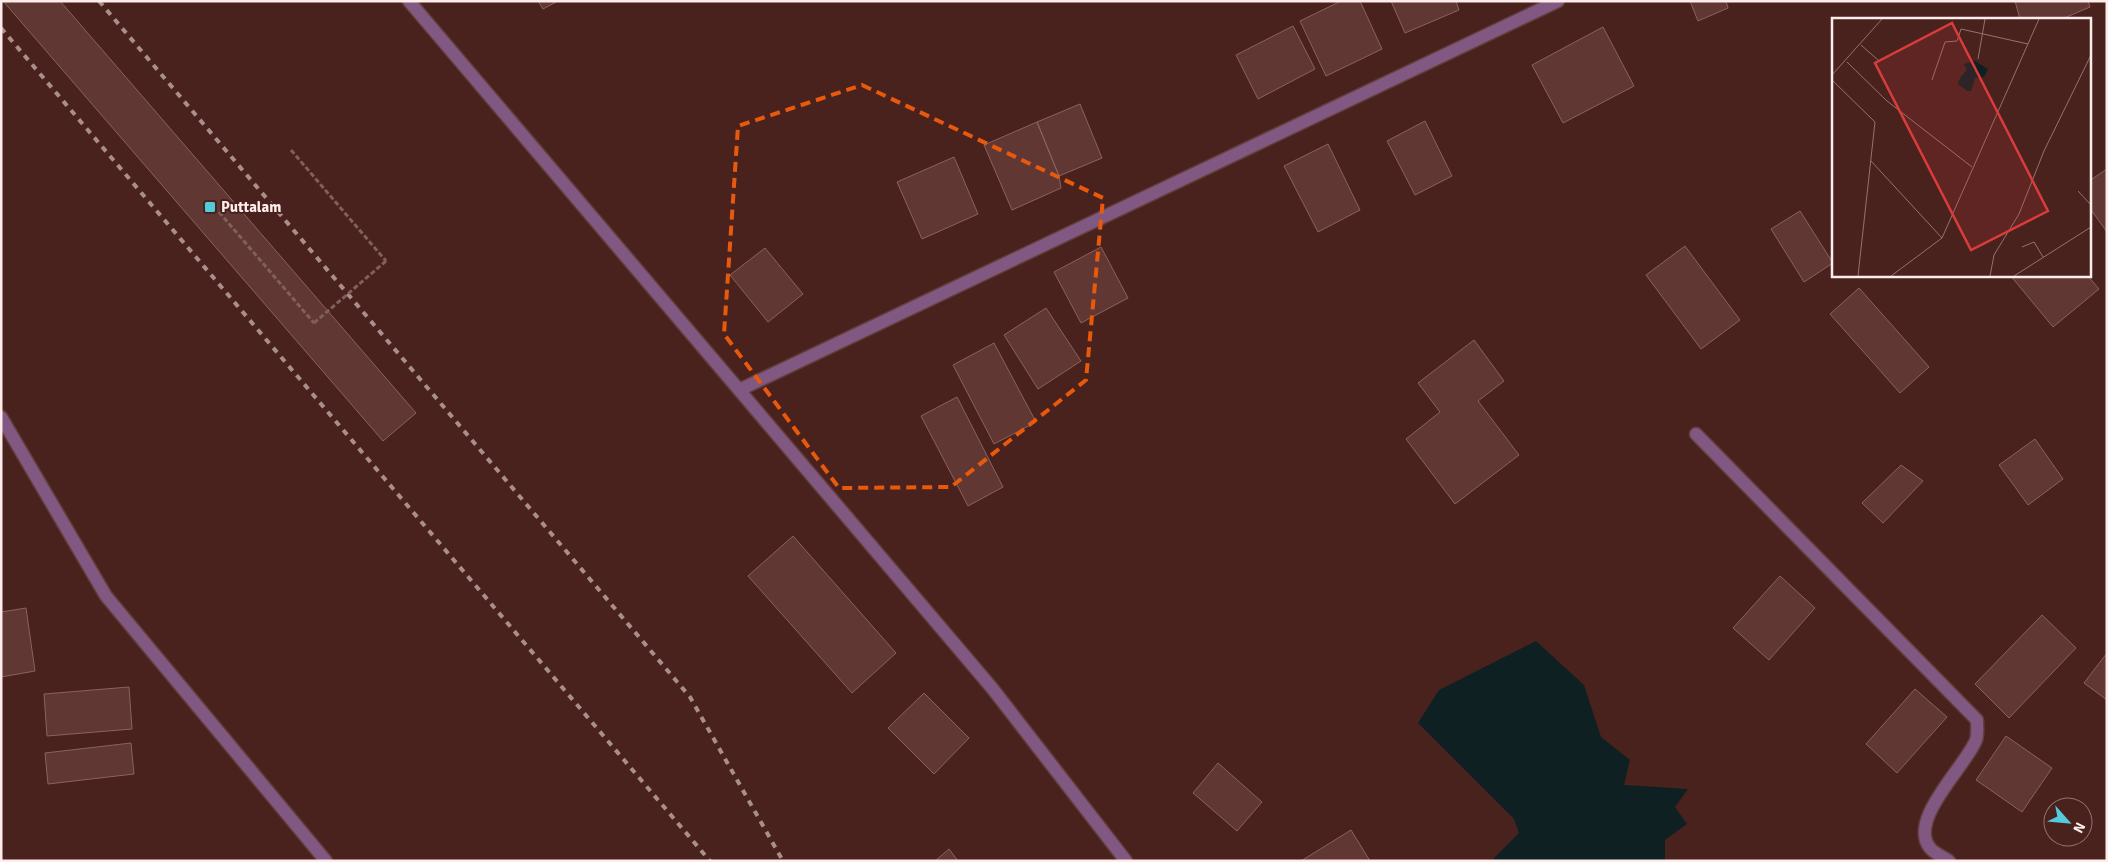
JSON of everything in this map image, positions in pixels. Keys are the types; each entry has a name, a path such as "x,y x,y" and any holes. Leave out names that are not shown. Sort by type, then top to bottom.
{"street":[{"path":"409,1 992,688 1126,861"},
{"path":"739,390 1558,1"},
{"path":"1,417 106,596 326,861"},
{"path":"1696,434 1977,720 1977,737 1970,753 1934,803 1924,828 1929,847 1949,861"}],"path":[{"path":"218,212 314,323 386,261 291,150"}],"highlighted area":[{"path":"862,85 1103,198 1086,380 951,487 839,488 724,334 738,126"}],"shaded area":[{"path":"1536,641 1584,685 1601,737 1630,760 1624,785 1688,789 1675,807 1687,824 1665,840 1665,861 1494,861 1494,858 1519,833 1514,819 1418,723 1439,690"}],"building":[{"name":"Puttalam","path":"3,1 60,1 416,413 383,441"},
{"path":"538,1 558,1 543,9"},
{"path":"1341,1 1360,1 1382,49 1326,76 1300,21"},
{"path":"1391,1 1456,1 1459,10 1405,33"},
{"path":"1690,1 1726,1 1728,8 1698,21"},
{"path":"2015,1 2088,1 2090,7 2064,18 2020,18"},
{"path":"1293,26 1315,69 1258,99 1236,55"},
{"path":"1603,27 1634,86 1563,123 1532,65"},
{"path":"1080,104 1102,158 1059,176 1037,122"},
{"path":"1425,121 1452,176 1415,195 1387,141"},
{"path":"1037,122 1059,176 1061,188 1012,210 984,145"},
{"path":"1328,144 1360,210 1318,232 1284,166"},
{"path":"954,157 978,214 922,239 897,182"},
{"path":"2107,169 2107,232 2090,208 2090,180"},
{"path":"1800,211 1832,264 1804,282 1771,229"},
{"path":"1685,246 1740,320 1701,349 1646,275"},
{"path":"1101,247 1128,298 1081,323 1054,272"},
{"path":"765,248 803,294 768,322 730,275"},
{"path":"2011,276 2088,276 2099,289 2053,327"},
{"path":"1859,288 1929,367 1900,393 1830,314"},
{"path":"1046,308 1081,361 1038,389 1004,335"},
{"path":"1474,340 1504,381 1478,401 1519,455 1455,504 1406,439 1440,412 1418,383"},
{"path":"994,343 1036,422 994,444 953,365"},
{"path":"957,397 1003,487 968,506 921,416"},
{"path":"2035,439 2063,479 2028,505 1999,465"},
{"path":"1901,465 1923,481 1883,523 1862,503"},
{"path":"793,536 896,653 852,693 748,576"},
{"path":"1780,576 1815,608 1769,660 1733,628"},
{"path":"26,608 35,671 1,677 1,612"},
{"path":"2042,615 2076,648 2009,718 1975,684"},
{"path":"2107,653 2107,700 2084,683"},
{"path":"129,687 132,729 47,736 44,694"},
{"path":"1915,689 1947,717 1897,773 1866,744"},
{"path":"924,693 969,738 934,774 888,728"},
{"path":"2006,736 2052,768 2022,812 1976,780"},
{"path":"131,743 134,774 48,784 45,753"},
{"path":"1218,763 1262,802 1237,831 1193,793"},
{"path":"1351,830 1370,861 1301,861"},
{"path":"949,849 958,861 935,861"}],"railway":[{"path":"99,1 690,697 783,861"},
{"path":"1,28 710,861"}],"place":[{"name":"Puttalam","path":"210,207"}]}
